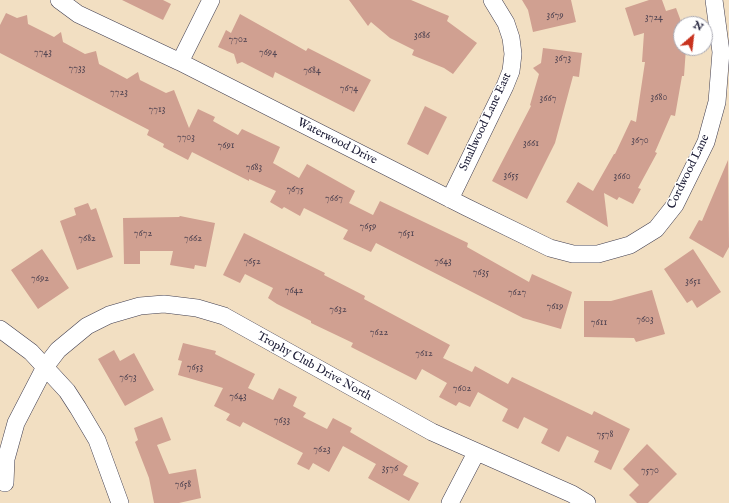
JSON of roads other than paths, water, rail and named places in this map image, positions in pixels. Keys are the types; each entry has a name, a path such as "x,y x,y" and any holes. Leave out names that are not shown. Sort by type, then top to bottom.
{"street":[{"name":"Waterwood Drive","path":"59,0 78,14 180,62 450,198 558,250 573,254 598,254 622,249"},
{"path":"180,62 211,0"},
{"name":"Smallwood Lane East","path":"450,198 511,71 513,54 511,38 506,22 492,0"},
{"name":"Cordwood Lane","path":"622,249 650,233 666,218 677,201 706,142 716,106 720,69 719,29 714,0"},
{"name":"Trophy Club Drive North","path":"6,483 6,459 13,431 19,416 45,367 58,350 87,326 109,315 133,307 156,304 176,304 197,308 224,316 432,432 476,453 572,494 587,503"},
{"path":"0,329 31,352 67,391 91,429 108,467 120,503"},
{"path":"450,503 476,453"}]}
